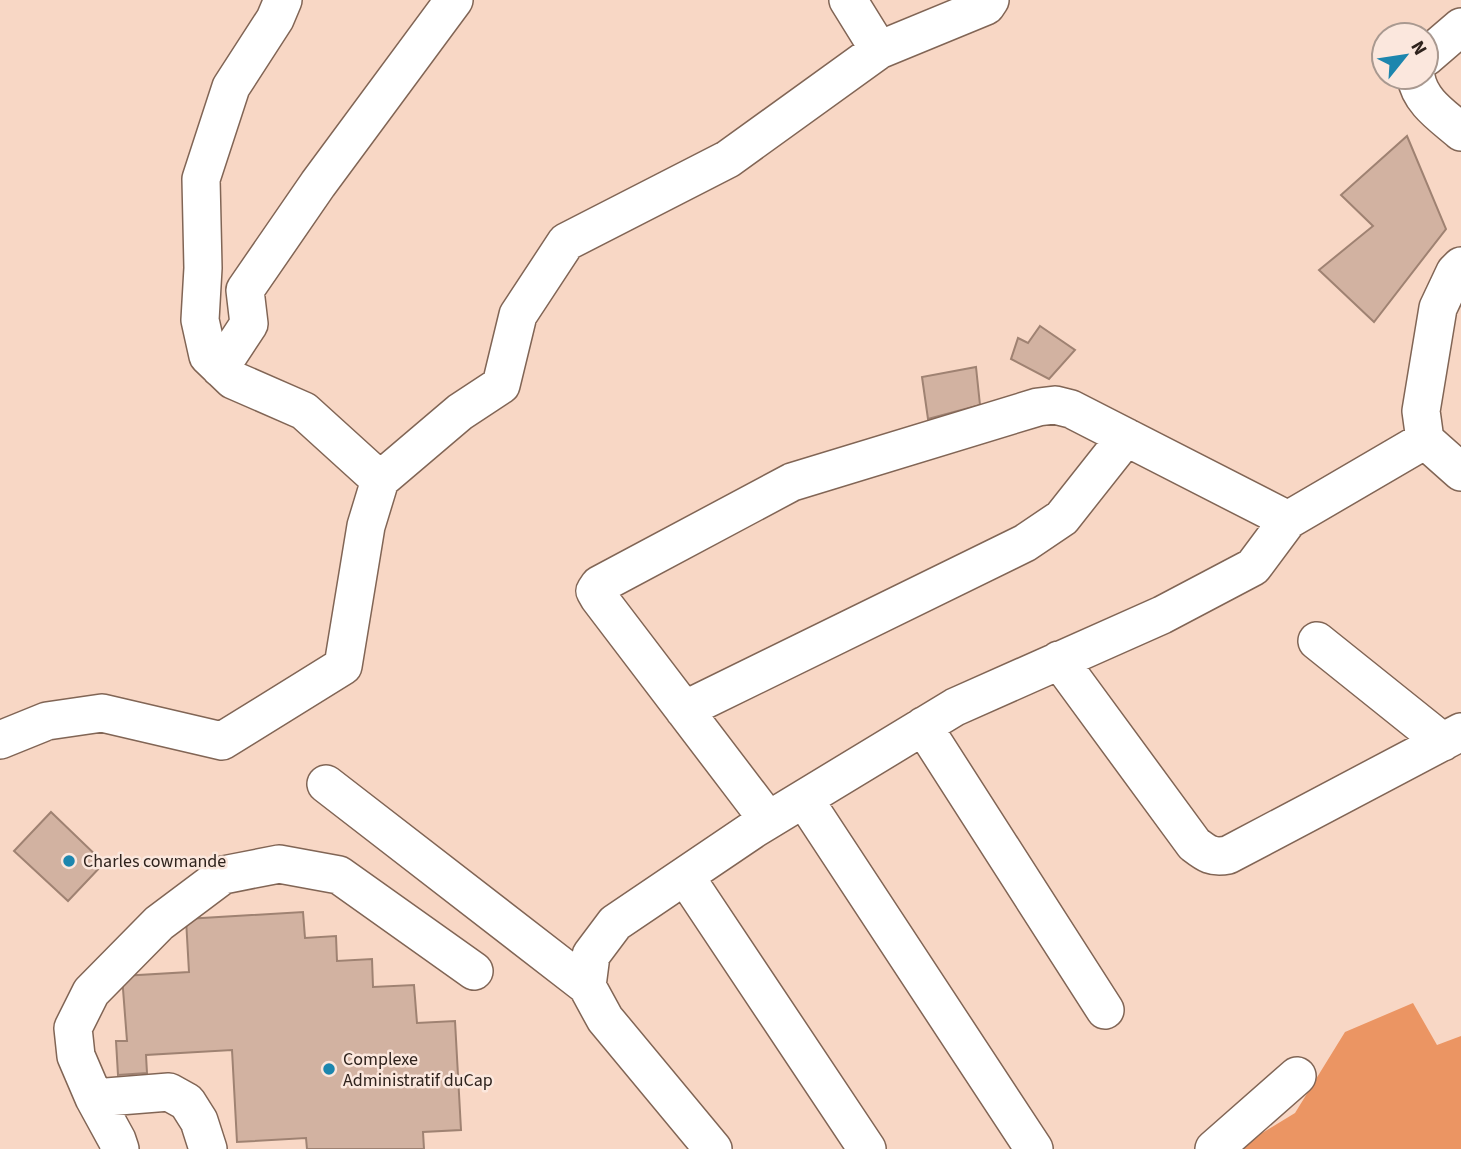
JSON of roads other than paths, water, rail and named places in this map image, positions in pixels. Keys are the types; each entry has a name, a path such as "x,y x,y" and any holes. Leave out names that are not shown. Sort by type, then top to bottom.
{"street":[{"path":"283,0 275,19 231,87 201,179 200,320 208,356 233,380 304,411 380,480"},
{"path":"220,368 248,324 245,290 318,184 454,0"},
{"path":"848,0 879,50"},
{"path":"0,740 47,721 102,713 222,741 343,666 366,526 380,480 460,412 501,385 518,315 566,242 728,159 879,50 986,6 990,0"},
{"path":"1440,45 1461,27"},
{"path":"1419,91 1425,100 1461,132"},
{"path":"1461,266 1455,272 1438,308 1420,411 1425,440 1461,472"},
{"path":"768,820 599,598 595,591 599,585 792,482 1038,407 1055,405 1071,409 1287,520"},
{"path":"684,710 1025,543 1062,518 1126,437"},
{"path":"587,986 590,955 615,923 768,820 954,707 1162,615 1253,567 1287,520 1425,440"},
{"path":"1059,660 1194,844 1207,854 1219,857 1228,855 1452,737 1317,641"},
{"path":"923,726 1105,1010"},
{"path":"326,783 587,986 605,1019 713,1149"},
{"path":"804,799 1034,1149"},
{"path":"120,1149 76,1056 74,1028 91,992 159,923 223,875 279,864 339,875 474,971"},
{"path":"685,876 867,1149"},
{"path":"1214,1149 1297,1076"},
{"path":"94,1098 169,1092 187,1102 199,1121 208,1149"}],"place":[{"name":"Charles cowmande","path":"69,861"},
{"name":"Complexe Administratif duCap","path":"329,1069"}]}
